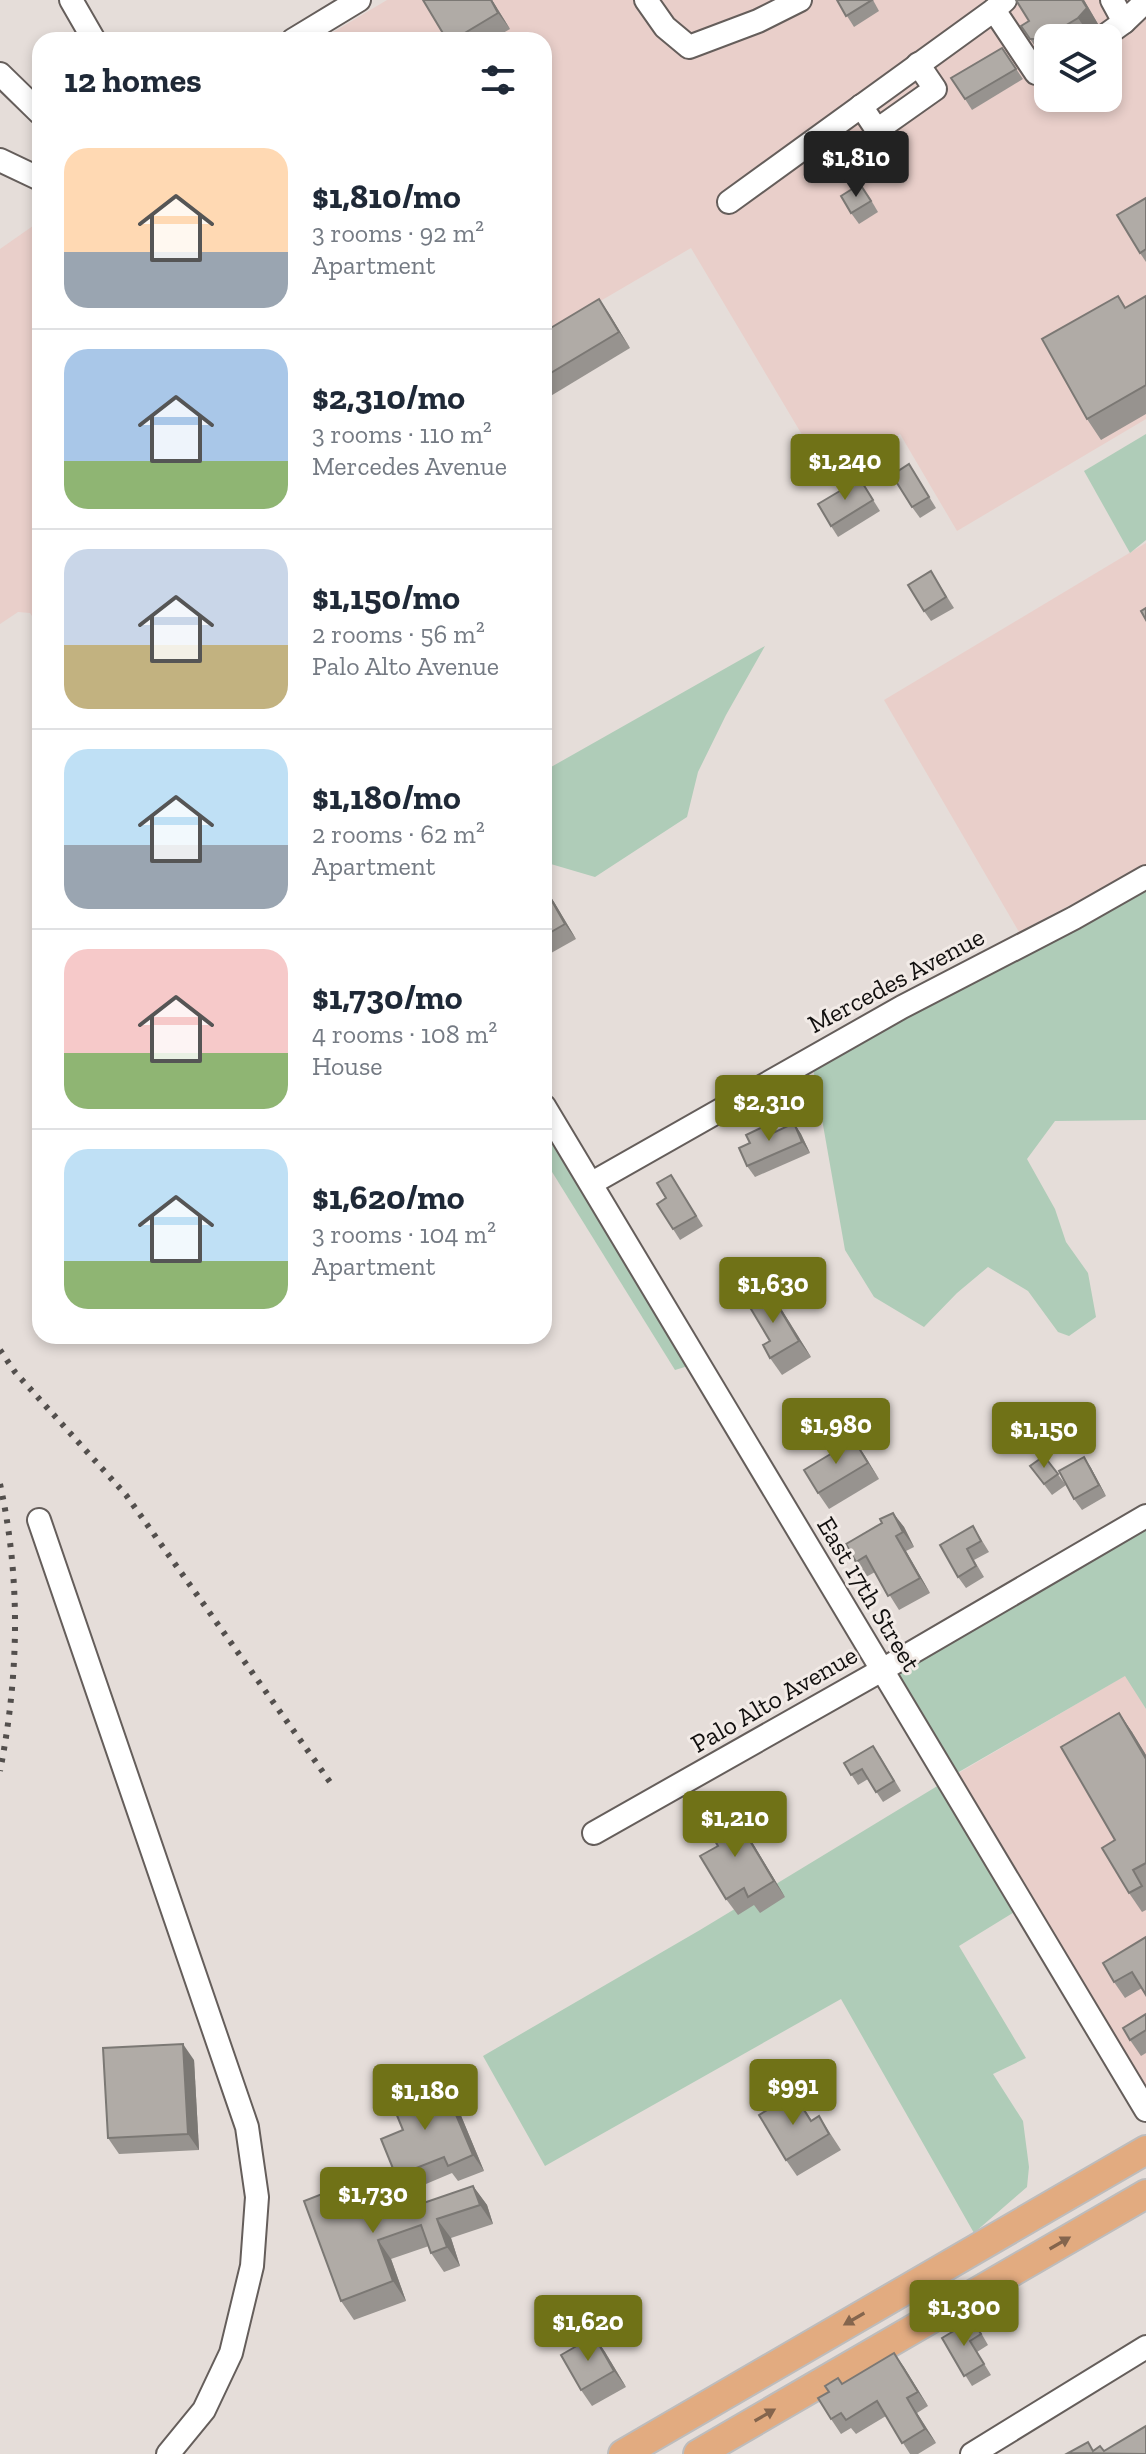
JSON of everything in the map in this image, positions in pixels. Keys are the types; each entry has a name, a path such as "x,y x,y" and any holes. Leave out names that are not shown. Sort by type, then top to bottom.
{"main road":[{"path":"623,2454 1146,2150"},
{"path":"698,2454 1146,2194"}],"street":[{"path":"71,0 89,32"},
{"path":"306,32 359,0"},
{"path":"646,0 665,27 689,47 774,6 800,0"},
{"path":"1112,0 1124,22"},
{"path":"1121,24 1146,1"},
{"path":"729,202 1000,5 1034,69"},
{"path":"0,74 32,105"},
{"path":"0,160 32,175"},
{"name":"Mercedes Avenue","path":"592,1183 902,1007 1146,877"},
{"name":"East 17th Street","path":"552,1119 1146,2110"},
{"name":"Palo Alto Avenue","path":"594,1833 1146,1516"},
{"path":"39,1520 247,2127 257,2197 252,2266 231,2353 204,2410 168,2454"},
{"path":"972,2454 1146,2347"}],"shaded area":[{"path":"387,0 1142,0 1146,6 1146,419 957,531 900,434 826,475 691,248 552,329 552,32 333,32"},
{"path":"32,227 32,616 18,612 0,624 0,249"},
{"path":"1146,543 1146,865 1019,932 884,700"},
{"path":"1126,1675 1146,1709 1146,2089 957,1774"}],"green space":[{"path":"1146,434 1146,540 1130,553 1084,471"},
{"path":"765,646 698,772 687,817 595,877 552,864 552,766"},
{"path":"1146,888 1146,1120 1055,1121 1027,1159 1055,1209 1066,1242 1088,1273 1096,1317 1069,1336 1058,1332 1028,1291 988,1267 924,1327 874,1297 845,1250 813,1068 906,1015"},
{"path":"552,1139 688,1366 675,1370 552,1172"},
{"path":"1146,1526 1146,1709 1125,1676 957,1773 896,1672"},
{"path":"939,1785 1016,1911 959,1946 1026,2058 993,2074 1023,2121 1029,2167 1027,2187 974,2233 841,1999 545,2166 483,2056 700,1930"}],"building":[{"path":"423,0 491,0 498,13 466,32 442,32"},
{"path":"837,0 872,0 846,16"},
{"path":"1016,0 1082,0 1087,8 1068,24 1034,24 1034,39 1030,39 1021,26 1029,21"},
{"path":"1002,48 1016,69 965,99 951,78"},
{"path":"860,184 871,201 851,213 841,196"},
{"path":"1146,198 1146,249 1140,253 1117,215"},
{"path":"1118,296 1125,308 1146,296 1146,385 1087,419 1042,339"},
{"path":"599,299 619,332 552,372 552,327"},
{"path":"909,464 929,497 912,507 892,475"},
{"path":"860,479 873,500 831,526 818,504"},
{"path":"931,571 946,597 924,611 908,585"},
{"path":"552,901 565,924 552,931"},
{"path":"794,1123 802,1142 747,1166 739,1148 750,1143 746,1135 767,1125 771,1134"},
{"path":"671,1175 696,1216 673,1229 657,1204 666,1198 657,1183"},
{"path":"769,1291 799,1341 770,1358 763,1345 770,1341 748,1304"},
{"path":"854,1440 868,1463 818,1493 804,1470"},
{"path":"1044,1456 1058,1474 1044,1484 1030,1466"},
{"path":"1084,1457 1099,1485 1074,1499 1059,1471"},
{"path":"893,1513 903,1532 896,1536 920,1578 888,1596 866,1556 856,1562 846,1544"},
{"path":"973,1526 981,1541 967,1549 976,1566 958,1577 940,1545"},
{"path":"1119,1713 1146,1759 1146,1863 1133,1870 1142,1886 1129,1893 1102,1848 1115,1840 1061,1747"},
{"path":"873,1746 894,1781 876,1792 862,1769 851,1775 844,1763"},
{"path":"732,1811 774,1881 748,1897 744,1888 726,1899 700,1856 718,1846 706,1826"},
{"path":"1146,1937 1146,1995 1132,1972 1114,1982 1103,1963"},
{"path":"1146,2014 1146,2030 1130,2040 1123,2028"},
{"path":"183,2044 188,2134 108,2138 103,2048"},
{"path":"416,2085 423,2101 446,2091 473,2155 448,2166 444,2157 396,2176 381,2139 403,2130 389,2096"},
{"path":"794,2094 811,2121 819,2116 829,2134 786,2160 759,2115"},
{"path":"473,2186 480,2205 437,2219 447,2247 431,2253 421,2225 378,2240 393,2281 341,2301 304,2201 340,2187 345,2200 361,2194 371,2221"},
{"path":"972,2320 981,2334 970,2341 984,2364 964,2376 942,2338"},
{"path":"594,2336 614,2371 581,2390 561,2355"},
{"path":"894,2353 918,2392 907,2398 925,2429 902,2443 877,2401 846,2420 841,2413 831,2419 818,2398 829,2392 825,2386 838,2378 842,2384"},
{"path":"1146,2426 1146,2454 1068,2453 1088,2442 1093,2451 1100,2446 1104,2451"}],"railway":[{"path":"0,1350 15,1372 126,1495 330,1782"},
{"path":"0,1484 12,1555 15,1627 11,1699 0,1771"}]}
